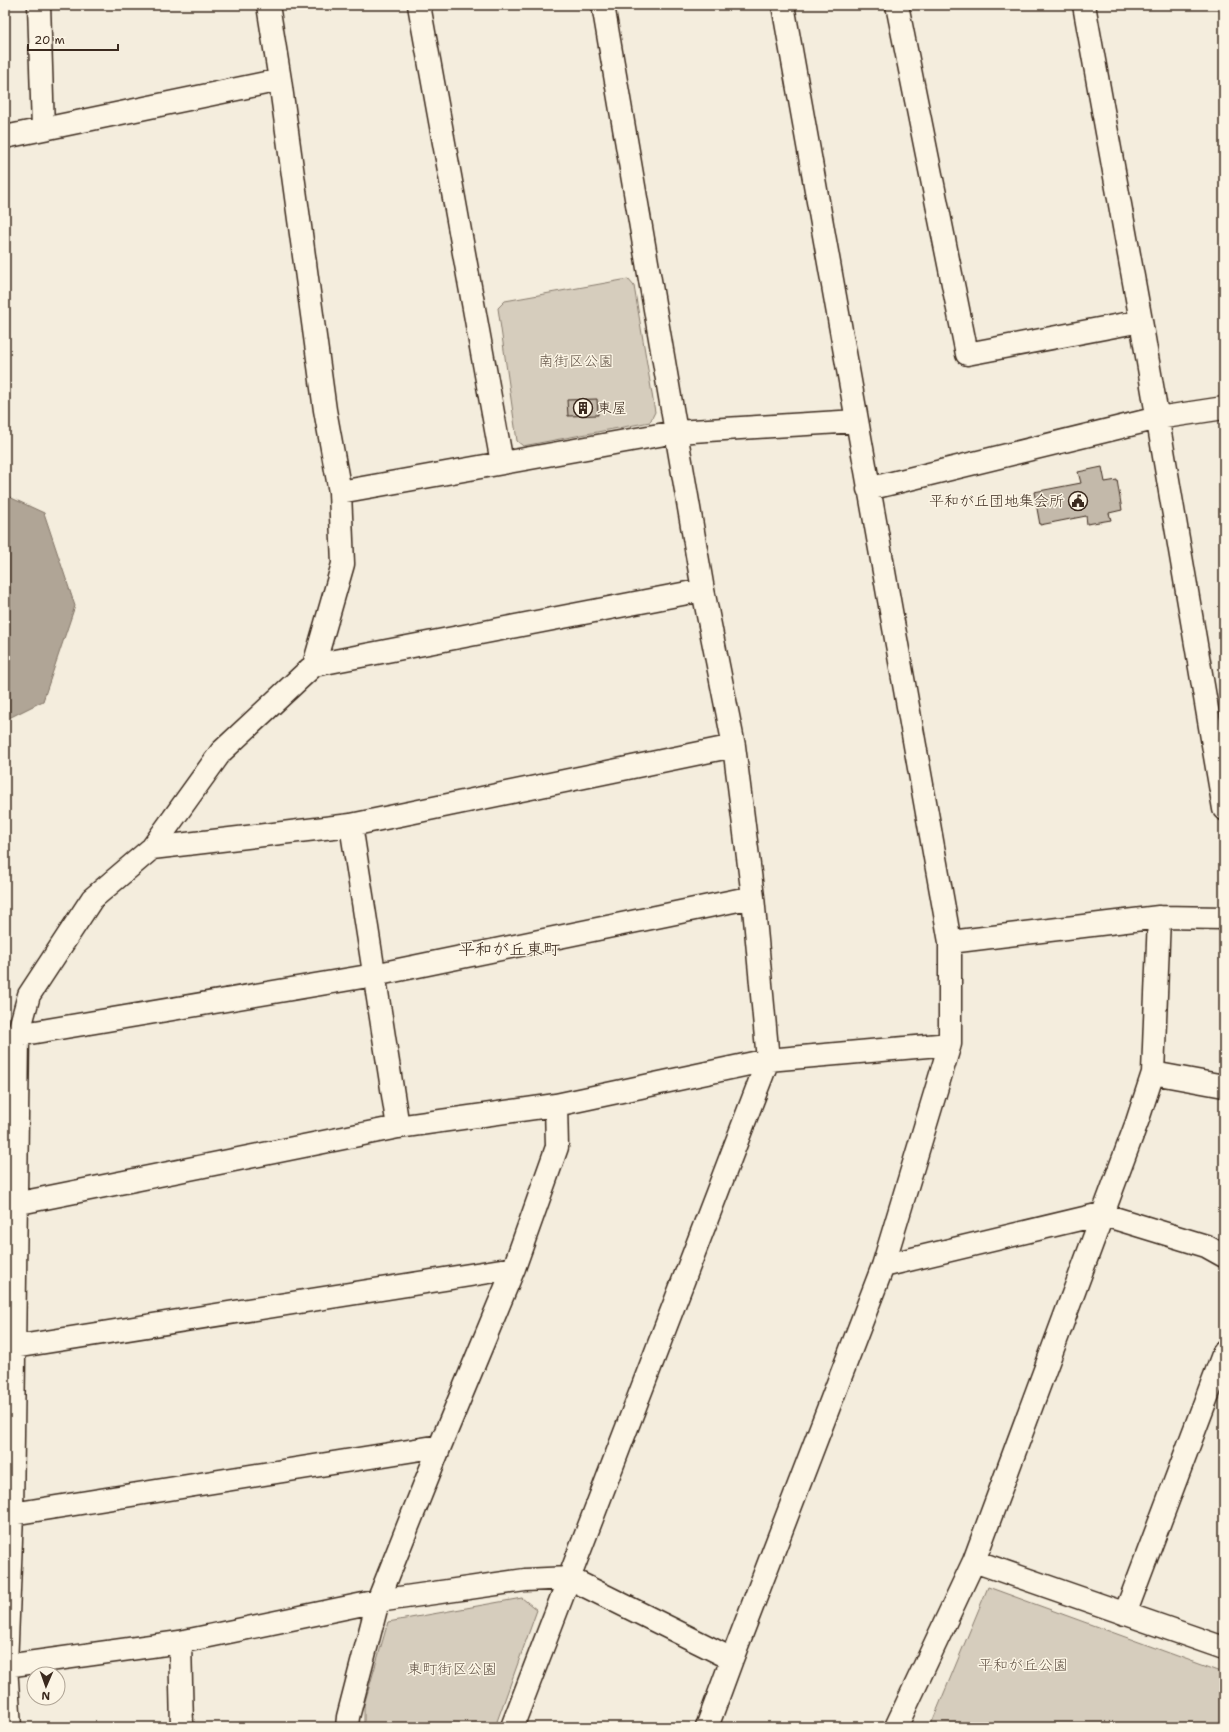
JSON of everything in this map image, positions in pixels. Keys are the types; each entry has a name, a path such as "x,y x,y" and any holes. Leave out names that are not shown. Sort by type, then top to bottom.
{"street":[{"path":"40,5 43,129"},
{"path":"10,1727 6,1666 12,1514 18,1035 29,995 92,899 152,848 221,752 314,665 343,564 340,492 325,410 280,80 268,5"},
{"path":"419,5 502,463"},
{"path":"512,1727 768,1060 753,897 734,746 702,590 603,5"},
{"path":"707,1727 883,1266 950,1044 950,942 783,5"},
{"path":"897,5 967,354 1141,320"},
{"path":"1084,5 1141,320 1224,809"},
{"path":"5,137 280,80"},
{"path":"868,488 1158,418 1224,408"},
{"path":"340,492 676,432 857,421"},
{"path":"314,665 702,590"},
{"path":"152,848 351,825 734,746"},
{"path":"351,825 398,1127"},
{"path":"18,1035 374,976 753,897"},
{"path":"950,942 1158,917 1224,918"},
{"path":"896,1727 974,1561 1101,1214 1137,1122 1153,1073 1158,917"},
{"path":"15,1204 398,1127 556,1105 768,1060 950,1044"},
{"path":"1153,1073 1224,1086"},
{"path":"347,1727 348,1717 378,1601 440,1446 514,1268 557,1147 556,1105"},
{"path":"883,1266 1101,1214 1206,1246 1224,1256"},
{"path":"14,1347 514,1268"},
{"path":"1125,1614 1224,1352"},
{"path":"12,1514 440,1446"},
{"path":"974,1561 1224,1648"},
{"path":"6,1666 180,1642 378,1601 525,1580 569,1578 732,1659"},
{"path":"180,1642 182,1727"}],"green space":[{"name":"南街区公園","path":"628,279 634,286 655,412 650,422 523,446 517,441 498,308 505,301"},
{"name":"平和が丘公園","path":"988,1587 1224,1673 1224,1727 930,1727"},
{"name":"東町街区公園","path":"522,1598 537,1610 495,1727 364,1727 364,1705 388,1622"}],"shaded area":[{"path":"5,495 44,513 75,606 43,701 5,720"}],"building":[{"name":"東屋","path":"597,399 598,415 568,416 567,400"},
{"name":"平和が丘団地集会所","path":"1102,467 1105,482 1117,480 1122,510 1109,513 1111,520 1087,524 1086,516 1040,525 1034,492 1081,483 1078,472"}],"place":[{"name":"東屋","path":"583,408"},
{"name":"平和が丘団地集会所","path":"1078,501"}],"district":[{"name":"平和が丘東町","path":"509,949"}]}
